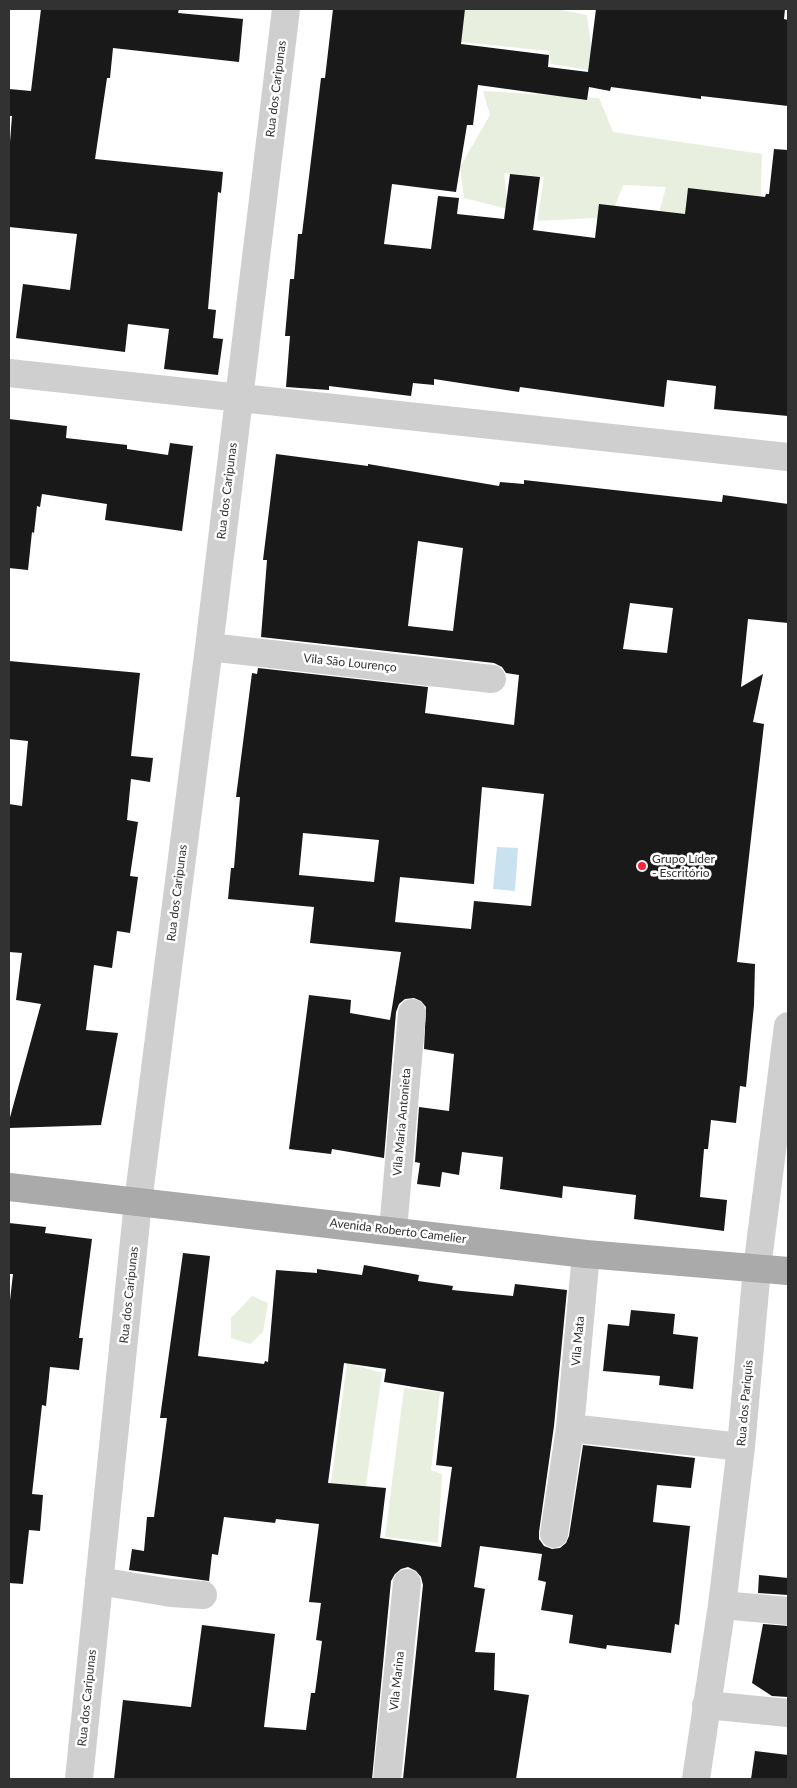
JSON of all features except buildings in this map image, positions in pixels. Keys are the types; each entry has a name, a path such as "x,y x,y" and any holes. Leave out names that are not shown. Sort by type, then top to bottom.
{"main road":[{"name":"Avenida Roberto Camelier","path":"9,1187 393,1230 586,1254 788,1271"}],"street":[{"name":"Rua dos Caripunas","path":"79,1779 138,1202 209,647 237,398 286,9"},
{"path":"9,373 788,457"},
{"name":"Vila São Lourenço","path":"209,647 492,678"},
{"name":"Vila Maria Antonieta","path":"393,1230 412,1013"},
{"name":"Rua dos Pariquis","path":"696,1779 722,1604 740,1446 757,1268 788,1026"},
{"name":"Vila Mata","path":"554,1534 570,1428 586,1254"},
{"path":"570,1428 740,1446"},
{"path":"100,1581 171,1593 203,1595"},
{"name":"Vila Marina","path":"387,1779 407,1583"},
{"path":"722,1604 788,1611"},
{"path":"706,1705 788,1713"}],"green space":[{"path":"463,9 555,9 587,15 594,71 551,64 549,51 461,42"},
{"path":"483,91 599,98 613,132 762,154 760,214 688,189 685,209 726,210 717,237 659,213 666,187 623,185 611,217 537,221 544,177 504,173 508,209 464,198 460,167 490,115"},
{"path":"252,1296 268,1303 263,1332 250,1344 231,1338 231,1318"},
{"path":"347,1363 382,1373 359,1533 325,1528"},
{"path":"404,1388 440,1392 431,1470 442,1474 438,1543 385,1537"}],"water":[{"path":"497,847 518,848 515,891 493,889"}],"place":[{"name":"Grupo Líder - Escritório","path":"642,866"}]}
